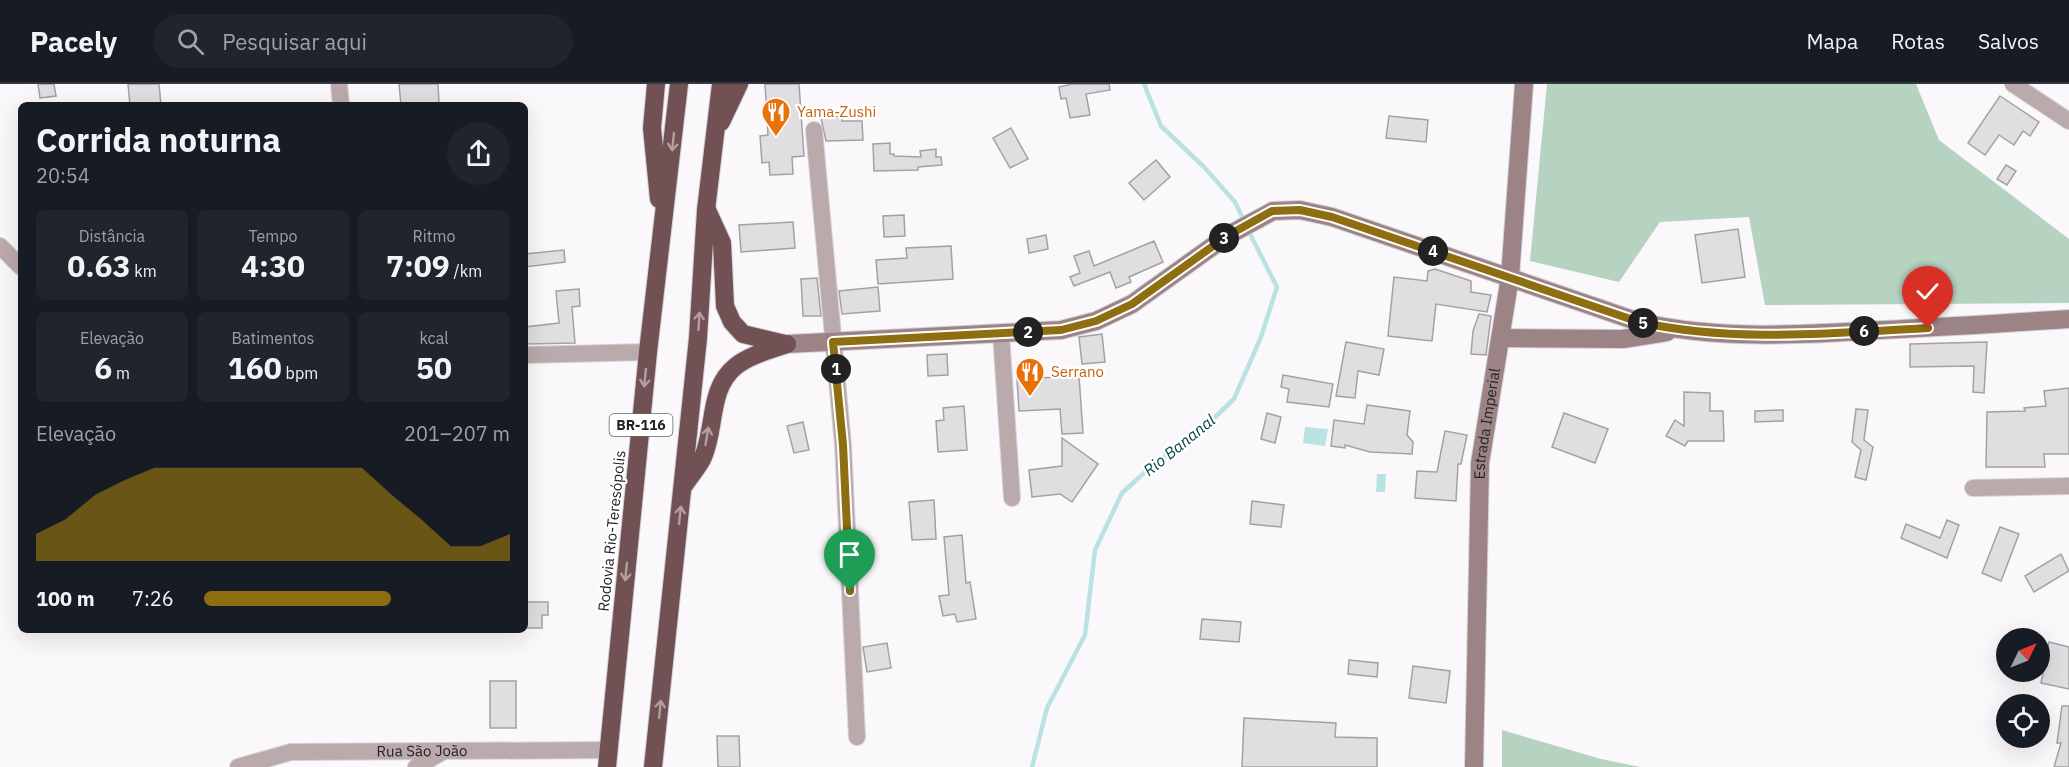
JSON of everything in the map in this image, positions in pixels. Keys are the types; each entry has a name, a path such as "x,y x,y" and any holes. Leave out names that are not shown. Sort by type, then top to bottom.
{"highway":[{"path":"656,84 652,128 663,231"},
{"name":"Rodovia Rio-Teresópolis","path":"608,758 648,352 679,84"},
{"name":"BR-116","path":"653,767 698,338 706,210 721,84"},
{"path":"717,129 739,84"},
{"path":"706,210 722,243 724,298 732,322 742,334 787,344"},
{"path":"683,488 704,456 710,422 724,379 735,366 751,357 787,344"}],"main road":[{"name":"Estrada Imperial","path":"1474,767 1480,463 1510,277 1524,84"},
{"path":"787,344 1061,330 1096,321 1132,304 1227,236 1272,211 1300,210 1332,217 1639,322 1677,331 1747,334 1843,333 2069,319"},
{"path":"1501,338 1623,339 1677,331"}],"street":[{"path":"339,84 340,102"},
{"path":"2013,84 2069,121"},
{"path":"814,130 843,445 857,737"},
{"path":"0,246 18,264"},
{"path":"1001,334 1012,498"},
{"path":"528,355 648,352"},
{"path":"1973,488 2069,486"},
{"path":"416,767 447,749"},
{"name":"Rua São João","path":"238,767 291,752 447,749 608,758"}],"green space":[{"path":"1547,84 1916,84 1939,140 2069,239 2069,303 1765,305 1749,217 1660,222 1619,282 1530,261"},
{"path":"1502,730 1601,759 1640,767 1502,767"}],"water":[{"path":"1305,427 1328,429 1325,446 1303,443"},
{"path":"1377,474 1386,474 1385,492 1376,492"}],"building":[{"path":"38,84 54,84 56,96 40,98"},
{"path":"128,84 159,84 161,102 130,102"},
{"path":"399,84 438,84 439,102 401,102"},
{"path":"765,84 799,84 804,156 792,157 793,174 770,175 769,162 762,163 760,136 768,135"},
{"path":"1072,84 1109,84 1110,90 1086,94 1090,115 1070,118 1066,98 1061,99 1059,87"},
{"path":"2000,96 2039,122 2030,136 2023,131 2014,145 1999,135 1985,155 1968,143"},
{"path":"842,116 842,121 862,121 863,140 826,141 821,118"},
{"path":"1389,116 1428,120 1426,142 1386,138"},
{"path":"1011,128 1028,159 1010,168 993,138"},
{"path":"890,143 890,154 894,156 921,157 920,151 936,149 936,157 941,157 942,165 918,167 918,170 874,171 873,144"},
{"path":"1156,160 1170,177 1144,200 1129,183"},
{"path":"2006,165 2016,171 2007,185 1997,179"},
{"path":"904,215 905,236 884,237 883,216"},
{"path":"793,222 795,248 741,252 739,225"},
{"path":"1738,229 1745,277 1702,283 1695,235"},
{"path":"1046,235 1048,249 1029,253 1027,239"},
{"path":"1154,241 1163,262 1129,277 1131,282 1116,288 1110,272 1074,286 1070,277 1080,273 1074,256 1089,251 1094,266"},
{"path":"951,246 953,279 878,284 876,260 907,258 906,248"},
{"path":"564,250 565,262 528,267 528,254"},
{"path":"1435,269 1471,281 1471,292 1491,295 1487,312 1436,304 1432,341 1388,336 1394,277 1427,281 1428,271"},
{"path":"817,278 821,316 803,316 801,279"},
{"path":"878,287 880,311 842,314 839,291"},
{"path":"579,289 580,306 572,307 575,343 528,344 528,327 559,323 556,291"},
{"path":"1479,314 1491,316 1486,355 1471,354 1473,331"},
{"path":"1102,334 1105,362 1082,364 1079,337"},
{"path":"1346,342 1384,349 1379,375 1358,371 1355,398 1336,396"},
{"path":"1987,342 1984,393 1973,392 1974,366 1910,367 1910,344"},
{"path":"947,354 948,375 928,376 927,355"},
{"path":"1283,375 1333,384 1329,407 1287,402 1289,389 1281,387"},
{"path":"1079,376 1083,433 1062,434 1060,409 1019,411 1017,379"},
{"path":"2069,388 2069,454 2044,454 2045,467 1986,467 1987,412 2025,411 2024,408 2046,406 2044,391"},
{"path":"1684,392 1710,393 1710,411 1723,411 1724,441 1688,441 1685,446 1666,436 1675,420 1684,426"},
{"path":"1367,405 1410,411 1407,435 1413,442 1412,454 1370,452 1345,445 1345,448 1331,446 1334,420 1364,424"},
{"path":"964,406 967,450 938,452 936,421 944,420 943,408"},
{"path":"1856,409 1868,410 1864,440 1873,447 1866,480 1855,477 1861,450 1852,442"},
{"path":"1783,410 1783,421 1755,422 1755,411"},
{"path":"1267,413 1281,417 1275,443 1261,439"},
{"path":"1564,413 1608,429 1595,463 1552,447"},
{"path":"803,422 809,450 794,453 787,426"},
{"path":"1445,431 1467,435 1461,464 1458,464 1456,501 1415,498 1417,471 1437,472"},
{"path":"1062,438 1098,464 1072,502 1060,494 1032,497 1029,470 1062,466"},
{"path":"934,500 936,539 912,540 909,502"},
{"path":"1252,501 1284,505 1281,527 1250,524"},
{"path":"1947,520 1959,525 1947,558 1901,538 1906,524 1940,538"},
{"path":"2000,527 2019,534 2001,581 1982,573"},
{"path":"962,535 966,583 970,582 976,619 957,622 955,614 943,616 939,596 949,595 944,537"},
{"path":"2061,554 2069,571 2034,592 2025,576"},
{"path":"528,602 548,602 548,615 542,615 542,628 528,628"},
{"path":"1202,619 1241,622 1239,642 1200,639"},
{"path":"2050,642 2069,647 2069,689 2041,683 2050,682"},
{"path":"887,643 891,668 867,672 863,647"},
{"path":"1349,660 1378,663 1377,677 1348,674"},
{"path":"1413,666 1450,671 1446,703 1409,698"},
{"path":"490,681 516,681 516,728 490,728"},
{"path":"2062,706 2069,706 2069,767 2054,767 2061,743 2057,743"},
{"path":"1244,718 1336,723 1335,737 1377,738 1377,767 1242,767"},
{"path":"717,736 739,736 740,767 718,767"}],"waterway":[{"name":"Rio Bananal","path":"1144,84 1161,126 1204,167 1235,202 1245,223"},
{"name":"Rio Bananal","path":"1032,767 1047,708 1085,635 1095,550 1122,493 1155,463 1189,442 1234,399 1261,337 1277,287 1248,230"}],"place":[{"name":"Yama-Zushi","path":"776,138"},
{"name":"Serrano","path":"1030,398"}],"route":[{"path":"850,591 843,445 833,342 1061,330 1096,321 1132,304 1227,236 1272,211 1300,210 1332,217 1639,322 1677,331 1717,334 1843,333 1928,328"}]}
